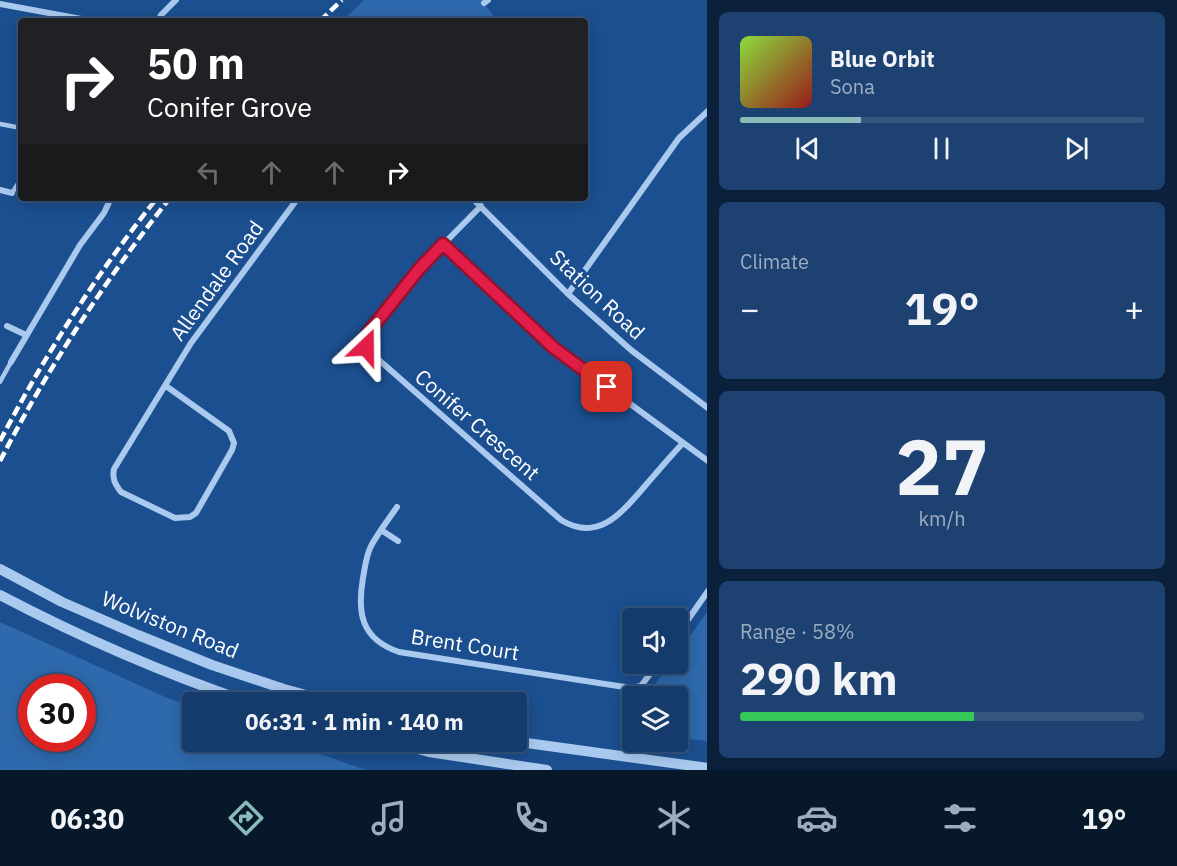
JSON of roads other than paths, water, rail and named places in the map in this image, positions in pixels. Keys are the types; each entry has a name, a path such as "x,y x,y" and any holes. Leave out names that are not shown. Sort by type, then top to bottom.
{"street":[{"path":"160,18 176,0"},
{"path":"0,4 76,18"},
{"path":"568,294 679,138 707,112"},
{"path":"0,190 12,193"},
{"path":"11,362 80,245 104,213 110,201"},
{"name":"Allendale Road","path":"166,386 229,431 234,442 232,450 196,513 183,519 175,518 121,492 112,476 114,469 191,343 296,201"},
{"name":"Station Road","path":"475,201 568,294 631,350 707,407"},
{"name":"Conifer Crescent","path":"481,206 419,269 368,333 366,347 561,520 578,527 600,525 620,516 682,444"},
{"path":"443,244 554,348 707,460"},
{"path":"7,326 26,335"},
{"name":"Brent Court","path":"397,507 368,554 360,605 366,626 373,636 386,647 399,652 631,688 641,686 650,674"},
{"path":"381,531 398,541"},
{"name":"Wolviston Road","path":"0,569 62,602 138,635 212,665 295,692"},
{"path":"688,620 707,592"},
{"name":"Wolviston Road","path":"0,595 128,656 220,692"},
{"path":"527,743 707,768"},
{"path":"429,752 547,770"}],"lane":[{"path":"0,124 18,127"},
{"path":"12,193 18,184"},
{"path":"0,382 11,362"}],"railway":[{"path":"323,18 342,0"},
{"path":"0,441 73,315 113,256 155,201"},
{"path":"0,461 18,426 79,325 168,201"}]}
